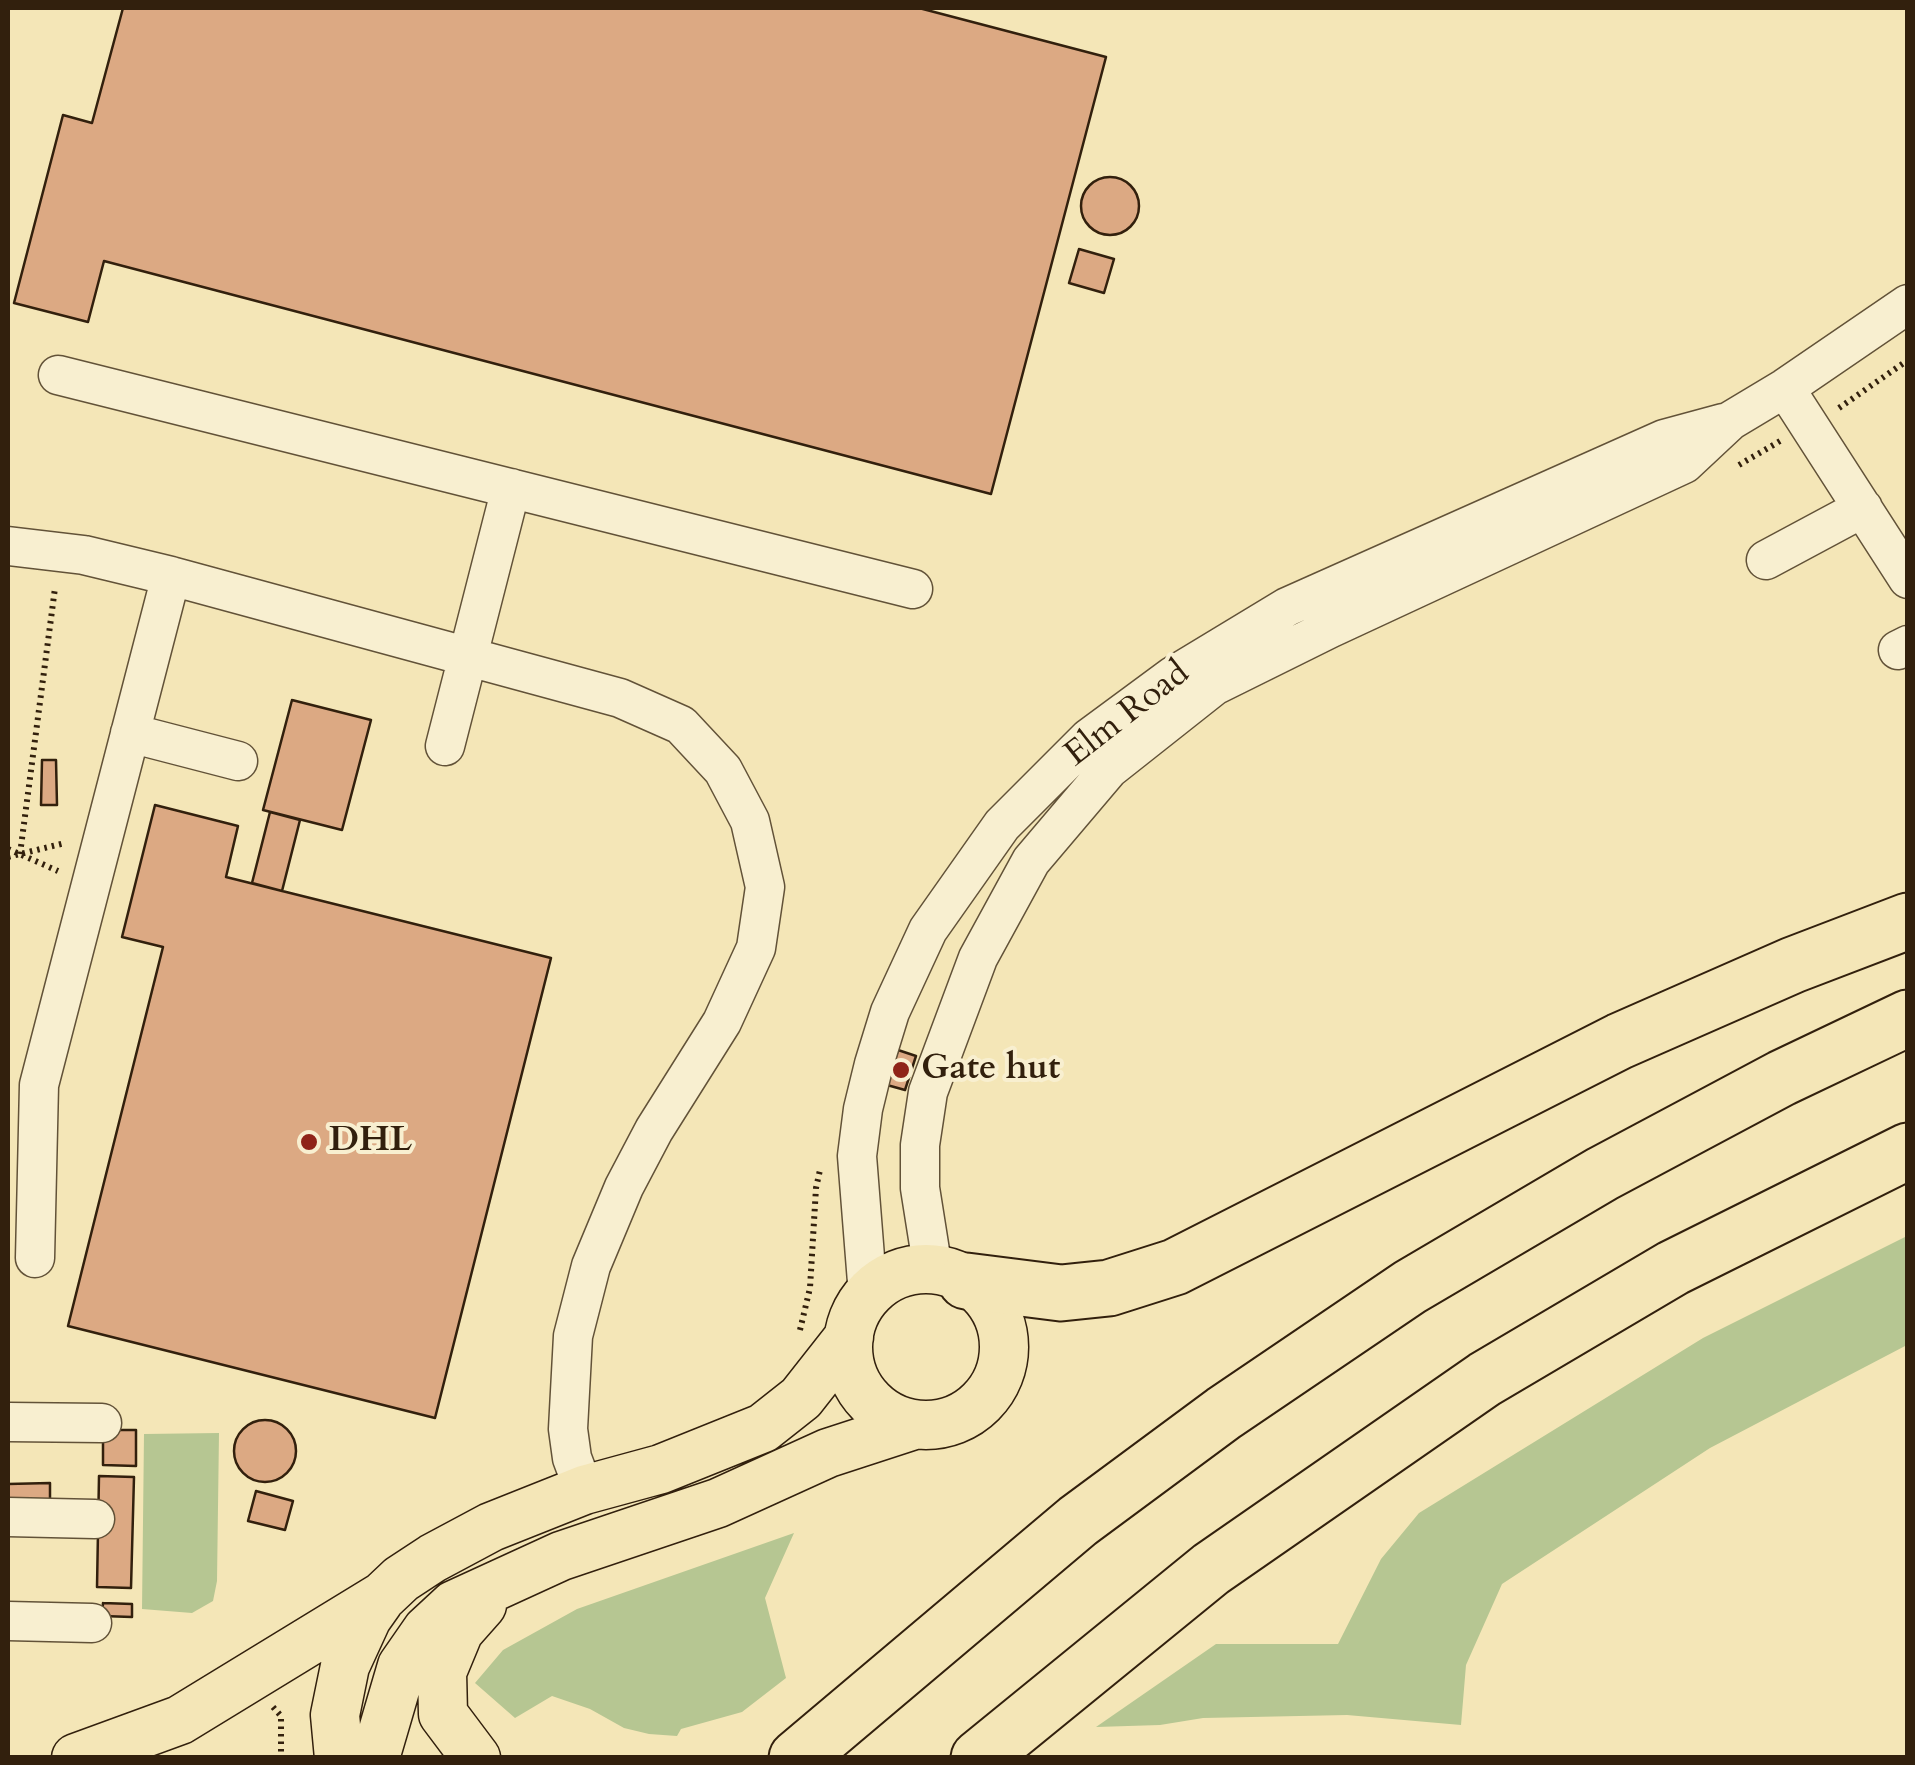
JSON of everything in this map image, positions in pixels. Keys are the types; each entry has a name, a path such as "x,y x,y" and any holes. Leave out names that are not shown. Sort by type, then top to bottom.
{"highway":[{"path":"950,1275 1060,1293 1109,1288 1175,1267 1620,1041 1793,965 1908,921"},
{"path":"797,1758 1078,1521 1224,1413 1410,1287 1635,1157 1782,1078 1908,1018"},
{"path":"980,1758 1210,1569 1484,1379 1673,1268 1908,1151"}],"main road":[{"path":"76,1758 180,1720 382,1596 433,1558 492,1527 584,1490 661,1469 763,1428 801,1398 887,1280 909,1271 950,1275 986,1298 999,1321 1004,1348 999,1374 986,1397 966,1415 941,1424 914,1425 828,1454 718,1503 561,1556 454,1605 428,1630 402,1666 376,1758"},
{"path":"858,1316 852,1370 868,1400 889,1417 914,1425"},
{"path":"476,1758 443,1714 442,1672 459,1631 500,1583"},
{"path":"340,1758 335,1715 346,1666 367,1618 382,1596"}],"street":[{"name":"Elm Road","path":"950,1275 920,1188 920,1145 928,1092 978,958 1030,861 1109,769 1214,686 1684,464 1730,421 1907,306"},
{"path":"58,375 913,590"},
{"path":"1785,388 1908,579"},
{"name":"Elm Road","path":"858,1316 858,1156 863,1109 874,1064 890,1012 928,930 1002,826 1089,738 1173,676 1287,607 1664,439 1730,421"},
{"path":"445,746 511,488"},
{"path":"1766,560 1863,508"},
{"path":"8,546 60,552 171,576 620,698 681,725 723,770 750,821 765,886 756,948 722,1022 654,1130 624,1187 590,1266 573,1336 568,1430 572,1458 584,1490"},
{"path":"35,1258 39,1085 171,576"},
{"path":"130,733 238,761"},
{"path":"8,1422 102,1424"},
{"path":"8,1517 94,1519"},
{"path":"8,1621 92,1623"}],"path":[{"path":"1826,418 1908,360"},
{"path":"1730,470 1793,434"},
{"path":"20,854 60,552"},
{"path":"8,857 104,834"},
{"path":"8,848 91,885"}],"green space":[{"path":"1907,1236 1907,1345 1710,1448 1502,1584 1466,1665 1461,1725 1347,1715 1203,1718 1160,1725 1096,1727 1216,1644 1338,1644 1381,1559 1419,1513 1703,1338"},
{"path":"219,1433 217,1581 213,1601 192,1613 142,1609 144,1434"},
{"path":"794,1533 765,1598 786,1678 742,1712 681,1729 677,1736 649,1734 624,1728 590,1709 552,1696 515,1718 475,1683 503,1650 577,1609"}],"building":[{"path":"123,8 919,8 1106,57 991,494 104,261 88,322 14,303 63,115 92,123"},
{"path":"1110,177 1130,186 1139,206 1130,226 1110,235 1090,226 1081,206 1090,186"},
{"path":"1079,249 1114,259 1104,293 1069,283"},
{"path":"292,700 371,720 342,830 263,810"},
{"path":"42,760 56,760 57,805 41,805"},
{"name":"DHL","path":"155,805 238,826 226,877 551,958 435,1418 68,1326 163,947 122,937"},
{"path":"270,812 300,820 282,891 252,883"},
{"name":"Gate hut","path":"898,1050 916,1056 905,1090 887,1085"},
{"path":"265,1420 287,1429 296,1451 287,1473 265,1482 243,1473 234,1451 243,1429"},
{"path":"103,1430 136,1430 136,1466 103,1465"},
{"path":"99,1476 134,1477 131,1588 97,1587"},
{"path":"50,1483 50,1502 8,1502 8,1484"},
{"path":"256,1491 293,1501 285,1530 248,1521"},
{"path":"103,1603 132,1604 132,1617 102,1616"}],"place":[{"name":"Gate hut","path":"901,1070"},
{"name":"DHL","path":"309,1142"}]}
